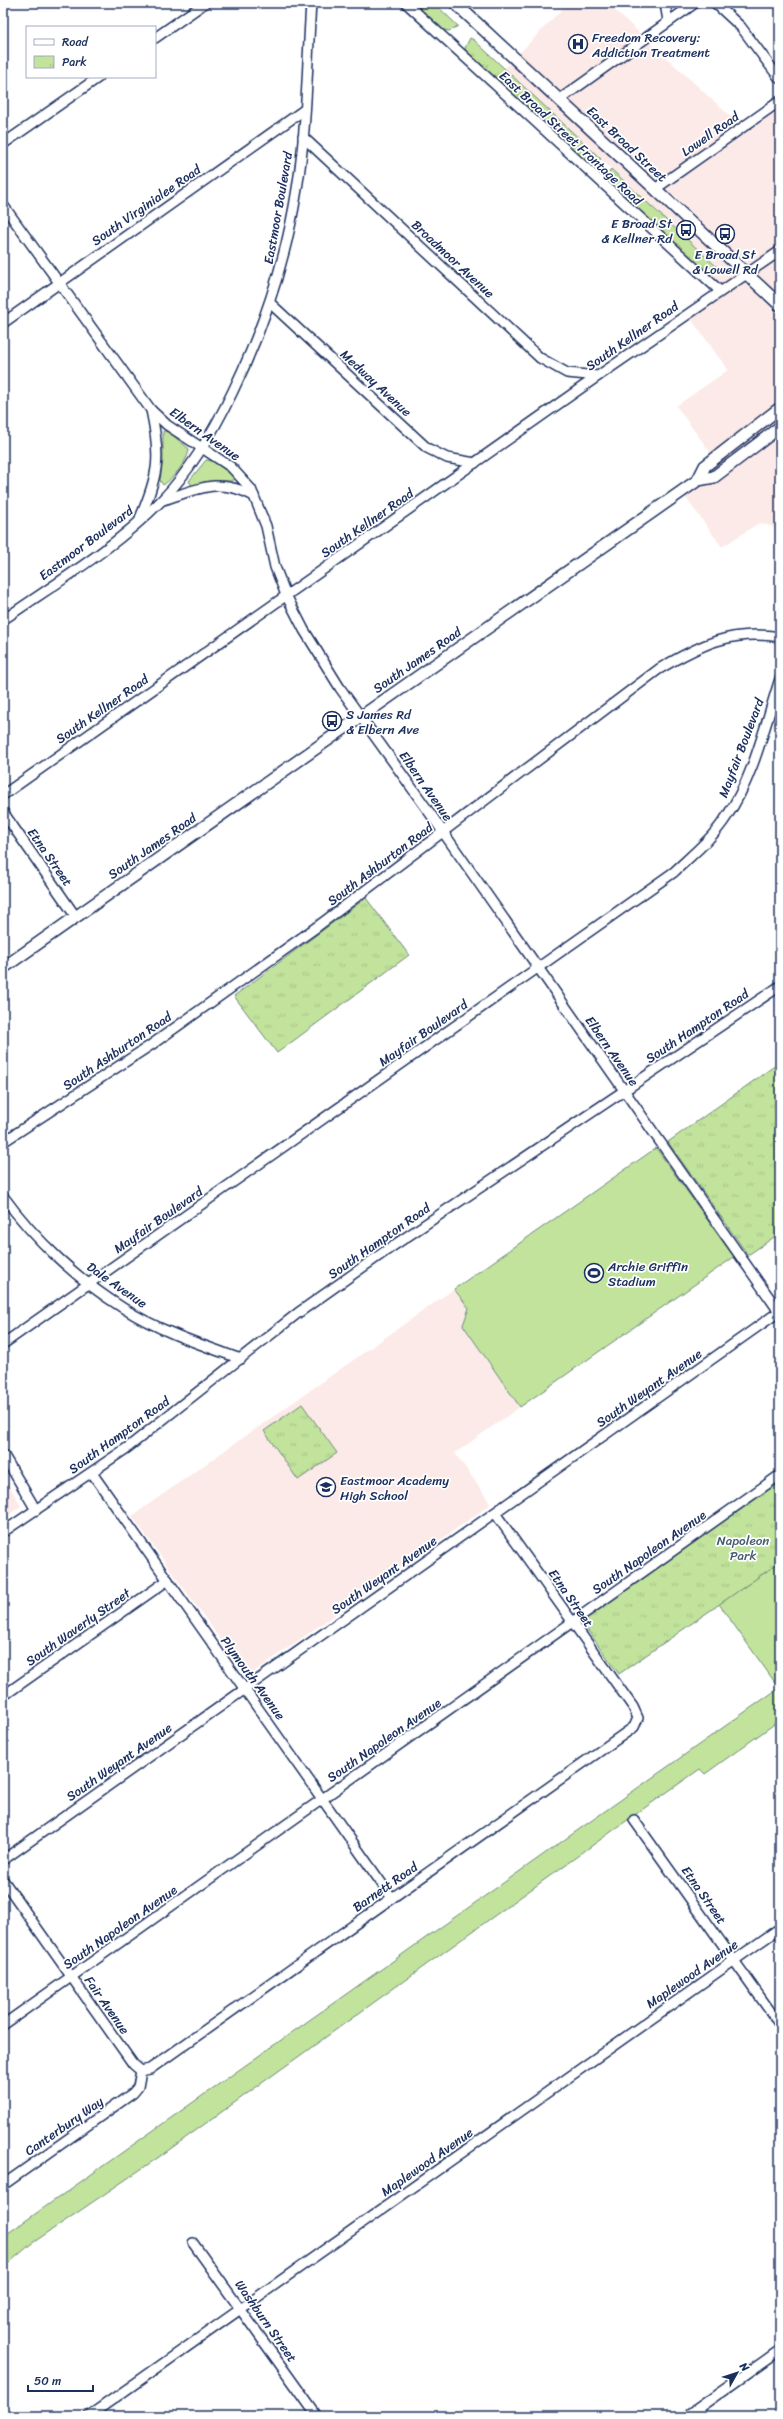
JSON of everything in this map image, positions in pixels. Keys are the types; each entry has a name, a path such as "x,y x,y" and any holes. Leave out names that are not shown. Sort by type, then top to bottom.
{"main road":[{"name":"East Broad Street","path":"455,3 780,305"},
{"name":"South James Road","path":"3,968 698,480 704,466 780,408"},
{"path":"698,480 714,477 780,427"}],"street":[{"path":"156,37 204,3"},
{"name":"Eastmoor Boulevard","path":"3,620 137,523 161,500 202,449 249,358 270,303 288,239 297,189 303,137 311,3"},
{"name":"East Broad Street Frontage Road","path":"406,3 720,292"},
{"path":"665,3 668,21"},
{"path":"559,100 695,3"},
{"path":"715,3 741,27 780,79"},
{"path":"3,144 98,78"},
{"name":"Lowell Road","path":"655,189 780,101"},
{"name":"South Virginialee Road","path":"3,323 304,110"},
{"name":"Broadmoor Avenue","path":"303,137 540,358 567,373 598,376"},
{"name":"Elbern Avenue","path":"3,205 151,410 167,425 235,471 254,496 266,526 275,567 286,596 320,657 360,717 443,832 537,968 780,1312"},
{"name":"South Kellner Road","path":"3,795 598,376 780,251"},
{"name":"Medway Avenue","path":"270,303 427,448 447,458 475,463"},
{"path":"137,523 152,489 159,456 151,410"},
{"path":"161,500 199,488 219,486 237,487 254,496"},
{"name":"South Ashburton Road","path":"3,1142 151,1045 318,926 640,682 675,659 701,646 736,635 780,637"},
{"name":"Mayfair Boulevard","path":"3,1344 674,872 711,837 728,816 739,794 780,679"},
{"name":"Etna Street","path":"3,812 76,917"},
{"name":"South Hampton Road","path":"3,1532 92,1473 241,1359 298,1313 426,1223 780,986"},
{"name":"Dale Avenue","path":"3,1196 28,1227 89,1284 123,1308 151,1323 241,1359"},
{"name":"South Weyant Avenue","path":"3,1860 780,1312"},
{"path":"3,1454 36,1510"},
{"name":"Plymouth Avenue","path":"92,1473 392,1898"},
{"name":"South Napoleon Avenue","path":"3,2025 780,1475"},
{"name":"Etna Street","path":"495,1513 633,1707 638,1718"},
{"name":"South Waverly Street","path":"3,1696 168,1580"},
{"name":"Barnett Road","path":"141,2071 150,2069 634,1727 638,1718"},
{"name":"Etna Street","path":"634,1820 780,2025"},
{"name":"Fair Avenue","path":"3,1880 133,2064 141,2071"},
{"name":"Maplewood Avenue","path":"89,2416 780,1928"},
{"name":"Canterbury Way","path":"3,2185 134,2093 138,2087 141,2071"},
{"name":"Washburn Street","path":"193,2243 242,2308 317,2416"},
{"path":"687,2416 780,2350"}],"shaded area":[{"path":"568,3 607,3 742,127 780,101 780,529 759,523 722,547 681,491 719,464 676,406 728,370 686,312 710,293 708,276 713,273 717,267 504,69"},
{"name":"Eastmoor Academy High School","path":"454,1289 469,1308 463,1325 520,1407 455,1453 491,1504 247,1677 132,1516"},
{"path":"3,1475 21,1506 3,1519"}],"green space":[{"path":"410,3 434,3 458,26 449,31 438,29"},
{"path":"470,38 474,40 601,159 592,165 586,164 467,56 465,48"},
{"path":"611,169 717,267 713,273 708,276 611,190 607,176"},
{"path":"163,431 169,432 189,449 186,458 179,469 171,479 163,485 160,481 163,459"},
{"path":"206,460 213,461 233,476 233,481 214,481 192,486 189,481"},
{"path":"366,898 409,955 277,1053 234,996"},
{"path":"780,1062 780,1233 748,1255 668,1142"},
{"name":"Archie Griffin Stadium","path":"656,1148 734,1257 520,1407 463,1325 469,1308 454,1289"},
{"path":"302,1404 337,1453 298,1480 264,1431"},
{"name":"Napoleon Park","path":"780,1481 780,1562 619,1674 586,1628 585,1624 588,1617"},
{"path":"780,1562 780,1720 705,1774 700,1769 636,1814 159,2157 31,2244 3,2268 4,2236 779,1688 719,1604"}],"place":[{"name":"Freedom Recovery: Addiction Treatment","path":"578,44"},
{"name":"E Broad St & Kellner Rd","path":"686,230"},
{"name":"E Broad St & Lowell Rd","path":"725,234"},
{"name":"S James Rd & Elbern Ave","path":"332,721"},
{"name":"Archie Griffin Stadium","path":"594,1273"},
{"name":"Eastmoor Academy High School","path":"326,1487"}]}
